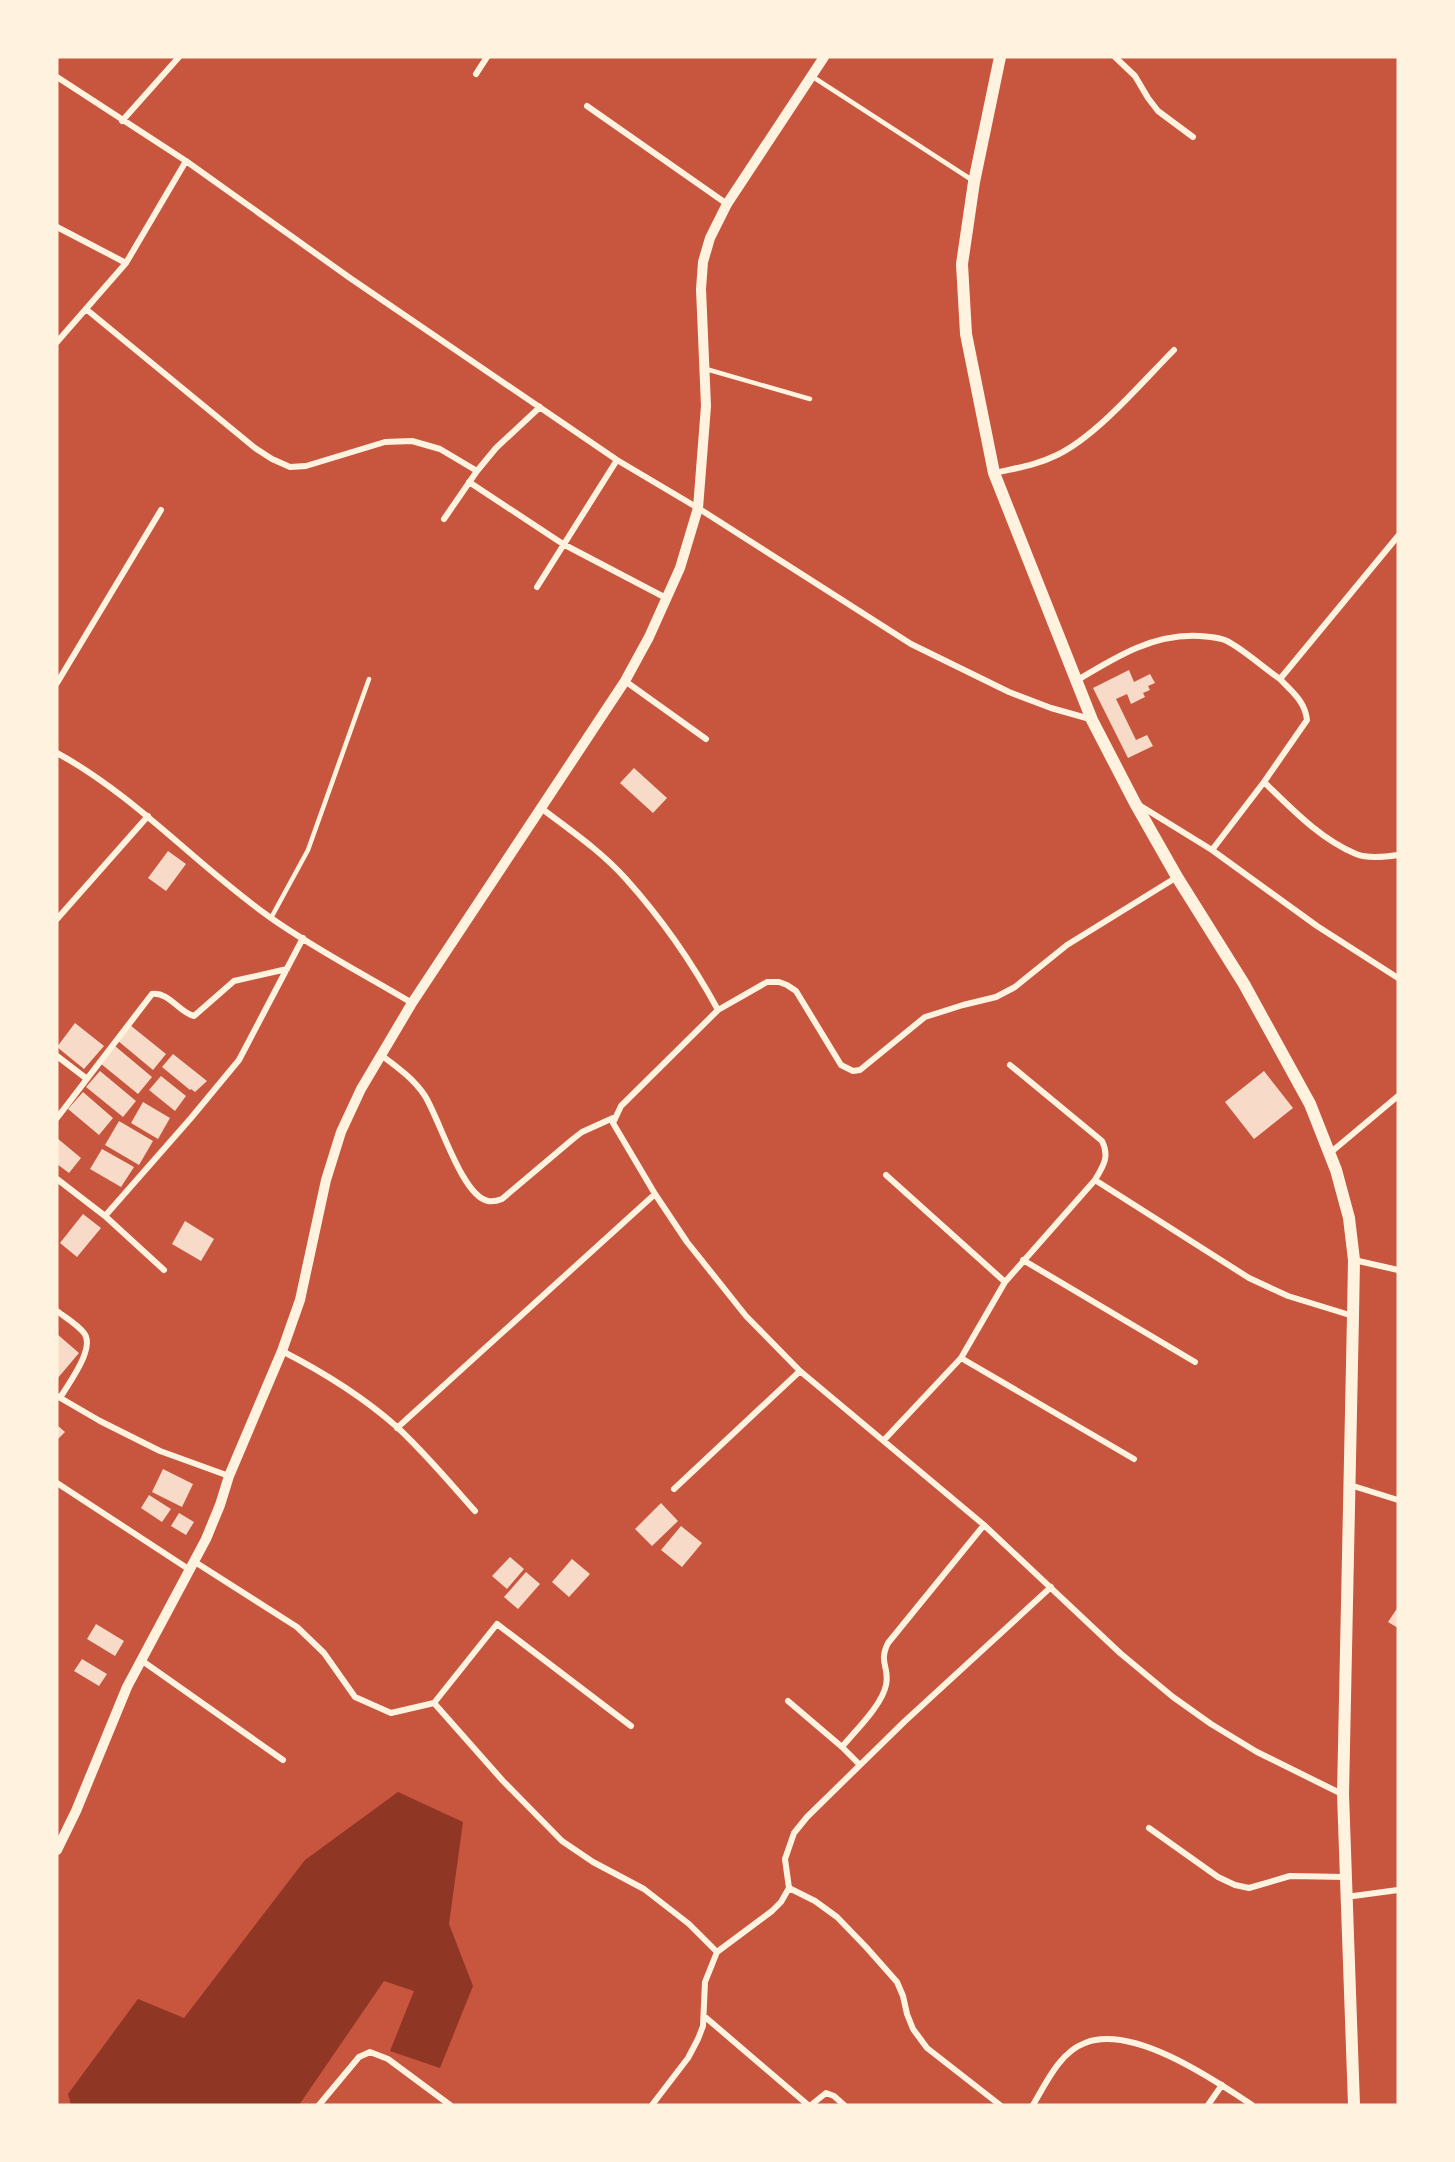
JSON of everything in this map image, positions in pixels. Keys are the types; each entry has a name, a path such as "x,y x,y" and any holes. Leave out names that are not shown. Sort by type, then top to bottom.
{"main road":[{"path":"1000,57 974,182 963,264 966,334 994,473 1092,720 1177,877 1260,1014 1310,1104 1330,1153 1349,1218 1354,1260 1343,1794 1354,2105"}],"street":[{"path":"122,121 178,57"},
{"path":"476,74 487,57"},
{"path":"57,1850 76,1811 127,1688 193,1566 282,1351 300,1300 310,1262 319,1208 341,1132 361,1089 412,1003 625,681 680,568 698,508 706,406 701,289 703,262 710,238 728,204 824,57"},
{"path":"1115,57 1136,76 1158,111 1193,137"},
{"path":"57,77 186,161 350,278 617,460 698,508 911,644 1010,692 1051,708 1092,720"},
{"path":"587,106 728,204"},
{"path":"57,342 126,262 186,161"},
{"path":"57,227 126,262"},
{"path":"86,309 255,448 290,467 306,466 385,442 412,441 440,449 477,471"},
{"path":"994,473 1038,463 1078,443 1174,350"},
{"path":"444,519 496,448 540,407"},
{"path":"537,587 617,460"},
{"path":"469,482 562,544 666,598"},
{"path":"57,682 161,510"},
{"path":"1280,680 1398,536"},
{"path":"1075,681 1119,655 1153,641 1192,636 1213,637 1227,641 1280,680 1301,701 1307,720 1264,782 1212,850"},
{"path":"625,681 706,739"},
{"path":"57,753 94,776 147,816 271,918 412,1003"},
{"path":"1264,782 1302,818 1358,855 1382,857 1398,855"},
{"path":"1135,803 1212,850 1317,926 1398,978"},
{"path":"541,808 591,847 626,879 700,978 718,1011"},
{"path":"57,919 147,816"},
{"path":"381,1055 408,1076 423,1094 432,1108 465,1182 487,1201 502,1199 582,1132 613,1118 621,1106 718,1011 767,982 779,982 796,991 841,1065 853,1071 860,1070 925,1017 996,997 1015,987 1067,945 1177,877"},
{"path":"105,1216 235,1066 303,938"},
{"path":"57,1118 152,994 161,994 186,1013 194,1016 234,981 287,969"},
{"path":"57,1056 87,1079"},
{"path":"884,1440 961,1359 1005,1282 1095,1180 1107,1157 1102,1141 1010,1065"},
{"path":"1330,1153 1398,1096"},
{"path":"613,1118 616,1129 687,1242 731,1298 800,1371 984,1525 1120,1653 1192,1711 1257,1752 1343,1794"},
{"path":"886,1175 1005,1282"},
{"path":"57,1179 105,1216 165,1270"},
{"path":"1095,1180 1249,1278 1288,1296 1353,1316"},
{"path":"397,1428 655,1194"},
{"path":"1023,1260 1195,1362"},
{"path":"1354,1260 1398,1270"},
{"path":"57,1311 84,1333 87,1346 84,1356 58,1397 160,1451 229,1476"},
{"path":"282,1351 350,1389 397,1428 476,1511"},
{"path":"961,1359 1134,1459"},
{"path":"674,1490 800,1371"},
{"path":"57,1483 297,1627 324,1653 355,1697 391,1713 434,1703 497,1624 631,1726"},
{"path":"1348,1484 1398,1500"},
{"path":"842,1747 882,1697 887,1683 882,1658 888,1643 984,1525"},
{"path":"652,2105 688,2058 698,2039 704,2016 705,1982 717,1952 772,1911 781,1902 789,1888 785,1859 794,1833 807,1817 860,1765 1051,1587"},
{"path":"141,1660 283,1760"},
{"path":"788,1701 860,1765"},
{"path":"434,1703 503,1781 562,1841 657,1899 689,1924 717,1952"},
{"path":"1149,1828 1218,1877 1235,1885 1249,1888 1290,1876 1346,1877"},
{"path":"789,1888 814,1901 837,1917 897,1983 913,2029 927,2048 1000,2105"},
{"path":"1346,1897 1398,1890"},
{"path":"704,2016 809,2105 826,2093 834,2096 844,2105"},
{"path":"1033,2105 1051,2074 1070,2052 1085,2043 1116,2039 1143,2044 1222,2085 1252,2105"},
{"path":"319,2105 359,2057 370,2052 388,2059 450,2105"},
{"path":"1208,2105 1222,2085"}],"lane":[{"path":"811,76 974,182"},
{"path":"704,368 810,399"},
{"path":"271,918 308,850 369,679"}],"shaded area":[{"path":"398,1792 463,1822 449,1924 473,1986 440,2068 390,2051 414,1991 384,1981 299,2105 71,2105 68,2094 138,1999 184,2018 305,1860"}],"building":[{"path":"1129,670 1134,682 1150,674 1155,683 1148,686 1150,690 1143,693 1145,697 1131,704 1127,694 1116,699 1136,740 1147,735 1153,746 1128,758 1093,688"},
{"path":"634,768 667,798 653,813 620,783"},
{"path":"168,851 186,864 166,891 148,878"},
{"path":"75,1023 104,1046 84,1069 57,1047"},
{"path":"130,1025 166,1054 153,1070 117,1040"},
{"path":"115,1046 152,1077 138,1094 100,1063"},
{"path":"173,1054 207,1081 195,1092 162,1067"},
{"path":"100,1071 136,1101 123,1117 86,1087"},
{"path":"1264,1071 1293,1108 1254,1139 1225,1102"},
{"path":"161,1076 186,1096 175,1111 149,1090"},
{"path":"83,1092 113,1118 99,1135 68,1109"},
{"path":"143,1102 170,1118 158,1139 131,1123"},
{"path":"119,1121 153,1141 139,1165 105,1145"},
{"path":"57,1138 81,1158 69,1173 57,1164"},
{"path":"102,1149 134,1167 121,1187 90,1169"},
{"path":"83,1214 101,1228 77,1257 60,1243"},
{"path":"185,1221 214,1239 201,1261 172,1244"},
{"path":"57,1334 79,1353 57,1379"},
{"path":"57,1425 65,1432 57,1440"},
{"path":"163,1469 193,1484 182,1507 152,1492"},
{"path":"149,1495 171,1509 162,1522 141,1508"},
{"path":"661,1503 678,1521 652,1546 635,1529"},
{"path":"179,1513 194,1522 186,1535 171,1526"},
{"path":"681,1526 702,1543 682,1567 661,1550"},
{"path":"510,1557 524,1569 507,1589 492,1576"},
{"path":"572,1559 590,1574 569,1597 552,1582"},
{"path":"526,1572 540,1584 518,1609 504,1597"},
{"path":"1398,1607 1398,1628 1388,1622"},
{"path":"96,1624 124,1641 115,1656 87,1639"},
{"path":"82,1659 107,1674 99,1686 74,1671"}]}
